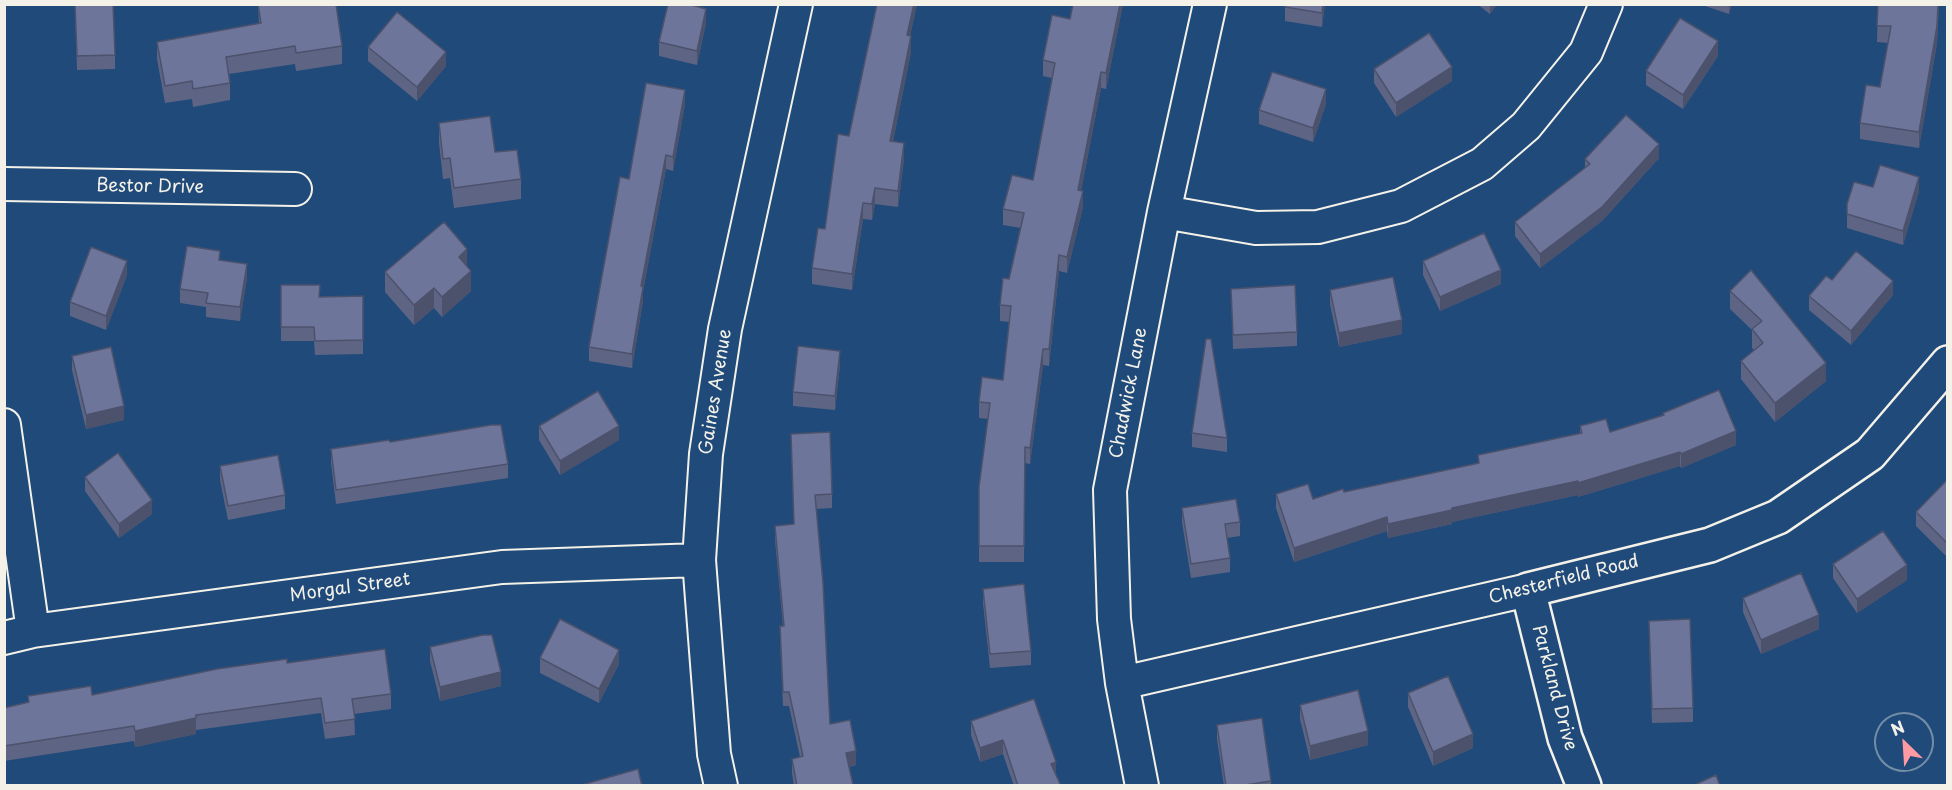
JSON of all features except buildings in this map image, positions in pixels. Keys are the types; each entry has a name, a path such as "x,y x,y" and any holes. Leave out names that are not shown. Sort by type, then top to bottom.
{"street":[{"name":"Gaines Avenue","path":"721,786 714,754 699,560 706,454 725,329 796,4"},
{"name":"Chadwick Lane","path":"1142,786 1122,683 1113,619 1110,490 1164,212 1210,4"},
{"path":"1164,212 1256,228 1318,227 1401,206 1482,164 1527,126 1586,52 1606,4"},
{"name":"Bestor Drive","path":"4,184 295,189"},
{"name":"Chesterfield Road","path":"1122,683 1528,590 1710,545 1778,517 1870,454 1947,363"},
{"path":"4,425 19,635"},
{"name":"Morgal Street","path":"19,635 502,567 699,560"},
{"name":"Parkland Drive","path":"1528,590 1565,738 1584,786"}]}
